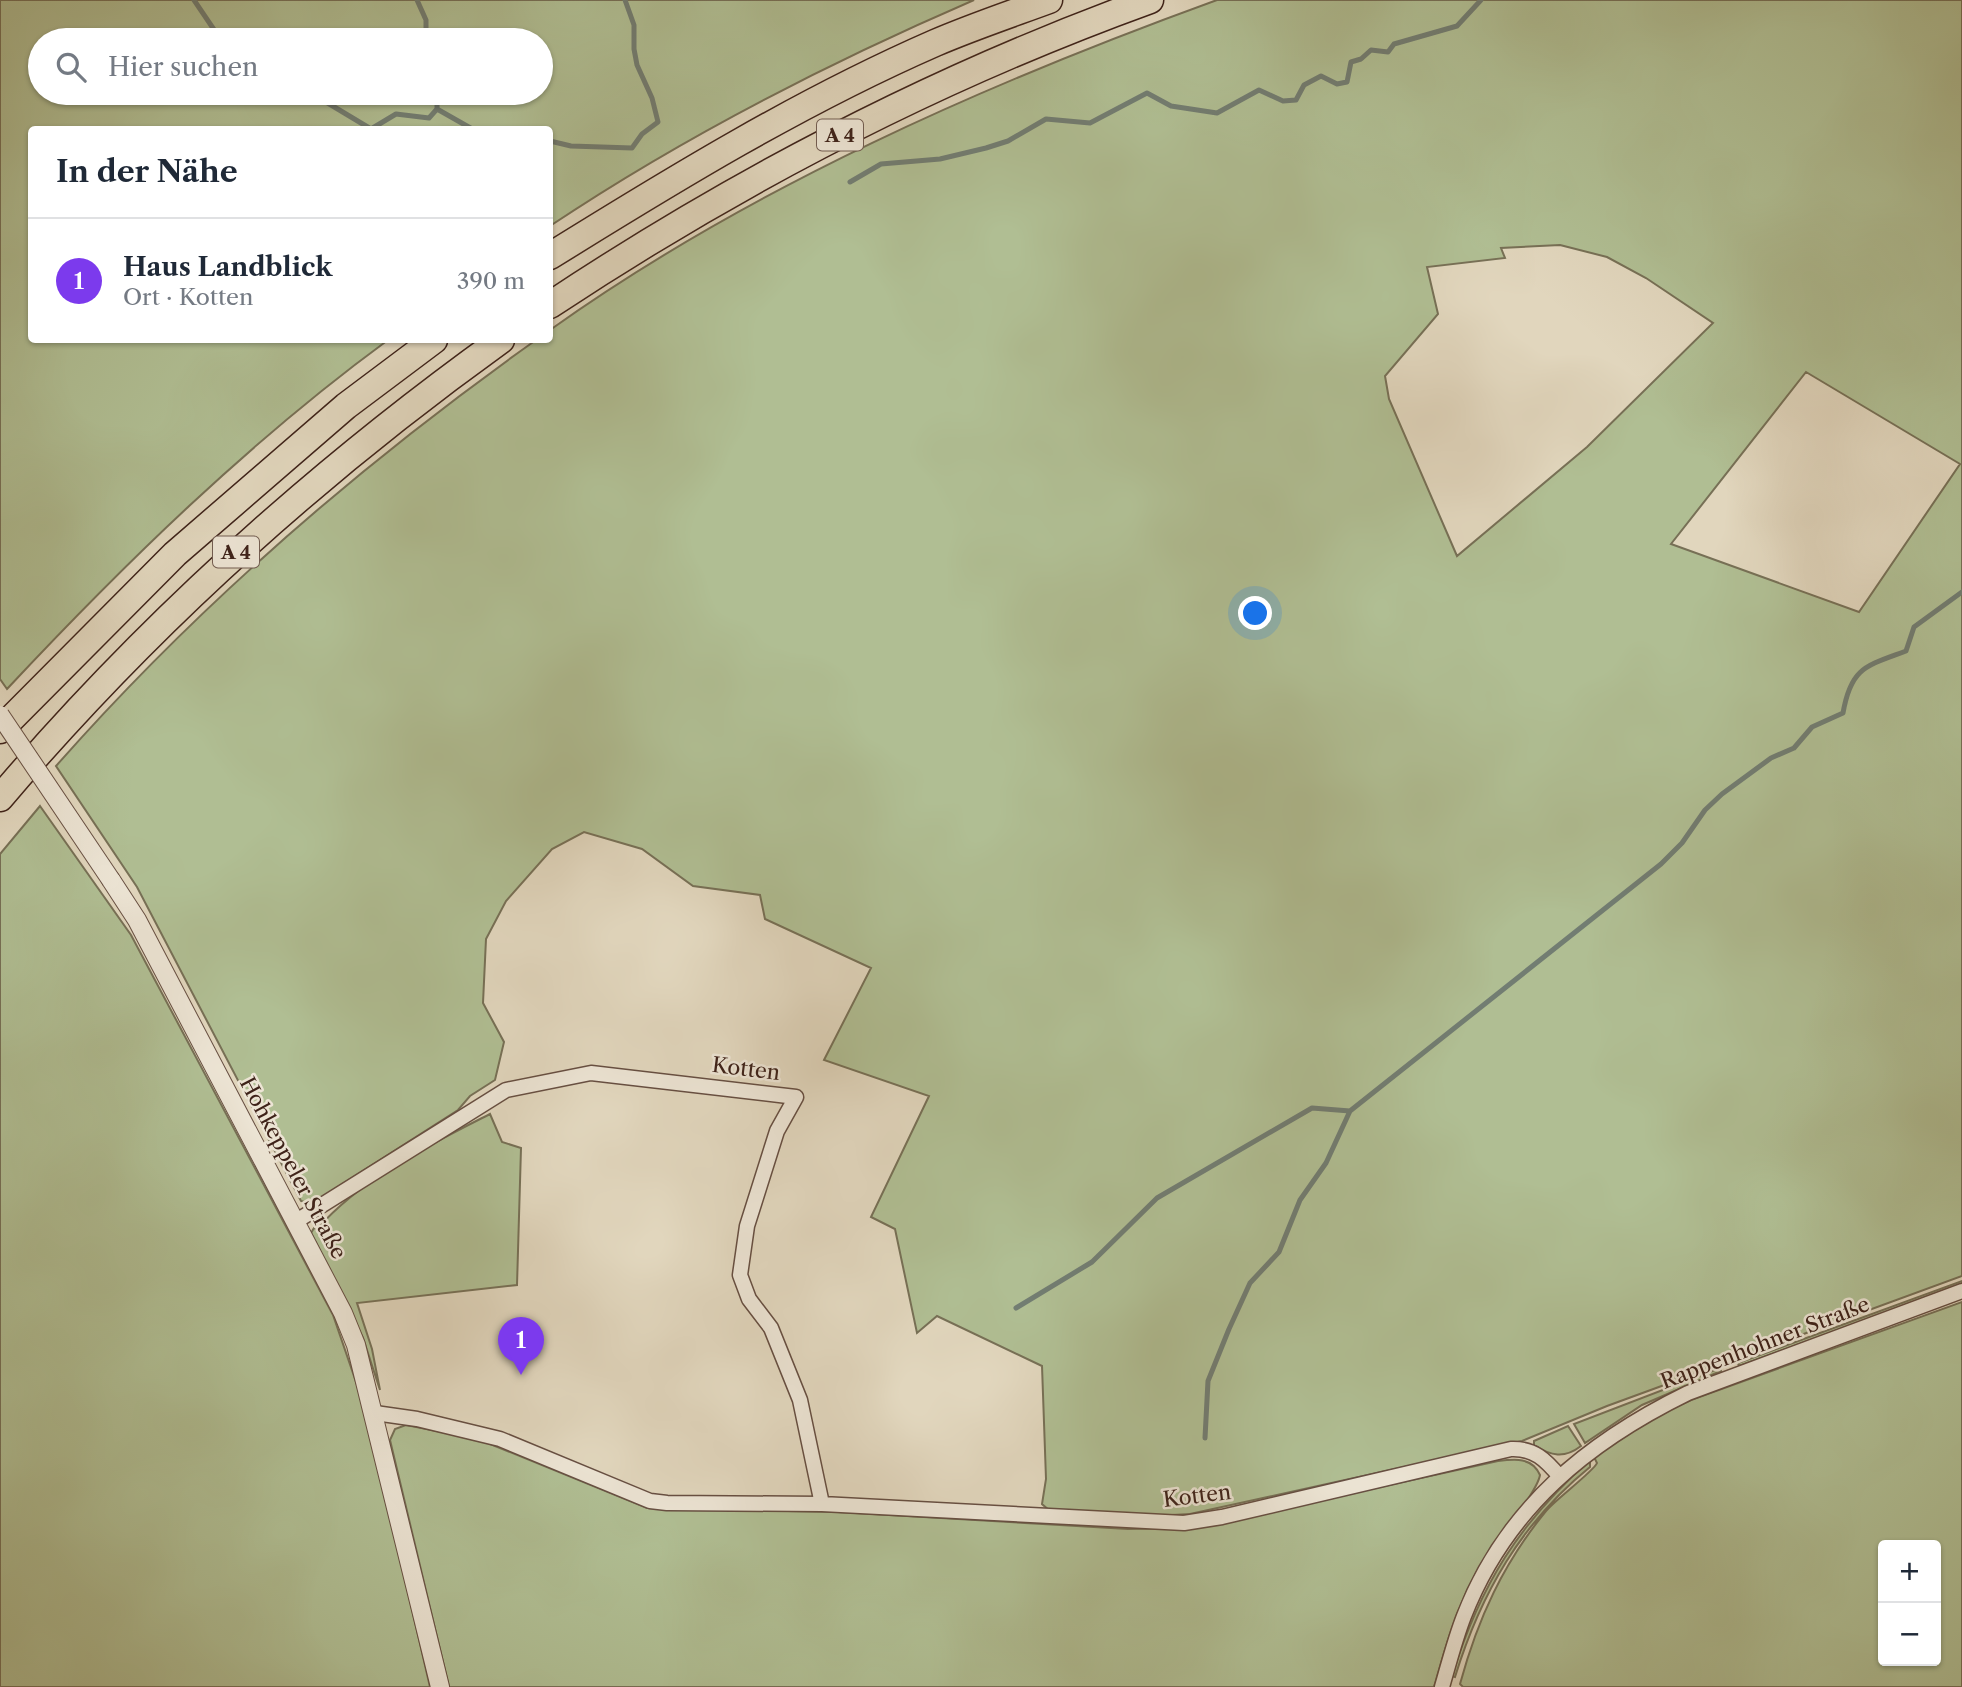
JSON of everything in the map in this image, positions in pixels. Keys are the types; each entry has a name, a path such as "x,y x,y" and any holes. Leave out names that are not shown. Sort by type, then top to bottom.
{"highway":[{"name":"A 4","path":"553,254 656,190 794,113 935,43 1049,0"},
{"name":"A 4","path":"553,303 655,237 813,148 974,70 1150,0"},
{"name":"A 4","path":"0,730 175,554 346,407 430,343"},
{"name":"A 4","path":"0,798 56,732 151,632 234,554 345,458 497,343"}],"street":[{"name":"Hohkeppeler Straße","path":"0,715 137,920 347,1323 375,1413 440,1687"},
{"name":"Kotten","path":"295,1222 506,1090 591,1073 796,1097 777,1130 747,1226 740,1275 749,1298 771,1328 800,1400 822,1504"},
{"name":"Rappenhohner Straße","path":"1442,1687 1465,1614 1481,1579 1527,1511 1560,1477 1606,1439 1689,1393 1962,1291"},
{"name":"Kotten","path":"375,1413 417,1419 489,1436 650,1501 822,1504 1184,1523 1223,1517 1511,1449 1535,1453 1560,1477"}],"green space":[{"path":"0,0 974,0 864,50 756,104 652,162 553,224 553,126 28,126 28,343 384,343 286,420 190,505 7,689 0,679"},
{"path":"1217,0 1962,0 1962,1276 1607,1406 1522,1441 1190,1514 1136,1517 1050,1511 1042,1504 1046,1479 1042,1366 937,1316 917,1333 895,1229 871,1217 929,1096 824,1060 871,968 765,919 760,895 693,886 642,849 584,832 552,849 506,901 486,939 483,1003 504,1042 495,1080 470,1096 458,1110 311,1204 301,1201 137,887 56,766 110,706 167,649 284,539 407,437 532,343 553,343 553,328 626,278 788,185 958,103","holes":["1560,245 1607,257 1646,278 1713,323 1587,447 1457,556 1389,399 1385,376 1438,314 1427,267 1505,258 1501,248","1806,372 1960,464 1859,612 1671,544"]},
{"path":"40,806 131,935 333,1315 367,1414 430,1687 0,1687 0,854"},
{"path":"490,1114 502,1142 521,1148 517,1285 357,1303 372,1349 380,1390 363,1338 311,1233 355,1193 376,1178 421,1150"},
{"path":"1962,1281 1962,1285 1739,1366 1738,1363"},
{"path":"1962,1302 1962,1687 1463,1687 1460,1684 1484,1614 1505,1572 1531,1531 1546,1511 1594,1467 1597,1463 1594,1457 1659,1414"},
{"path":"1720,1368 1721,1371 1642,1405 1585,1443 1574,1424"},
{"path":"406,1425 478,1439 647,1508 838,1512 1128,1529 1194,1528 1498,1461 1528,1462 1540,1475 1530,1495 1468,1588 1434,1687 449,1687 390,1440 395,1429"},
{"path":"1568,1426 1581,1446 1575,1450 1558,1454 1546,1452 1534,1445 1534,1441"},
{"path":"1590,1460 1590,1467 1543,1512 1506,1562 1477,1617 1455,1677 1452,1676 1475,1613 1505,1558 1542,1508"}],"waterway":[{"path":"194,0 213,28"},
{"path":"417,0 426,20 426,28"},
{"path":"553,142 571,146 632,148 642,134 658,122 652,98 637,65 634,25 625,0"},
{"path":"850,182 881,164 940,159 1008,141 1046,119 1090,123 1147,93 1171,106 1217,113 1259,90 1283,101 1296,100 1304,85 1321,76 1337,84 1347,82 1351,62 1361,59 1371,50 1388,52 1394,44 1457,26 1481,0"},
{"path":"331,105 366,126"},
{"path":"376,126 396,114 429,118 437,109 467,126"},
{"path":"1016,1308 1092,1262 1157,1198 1312,1108 1350,1111 1661,864 1682,843 1705,810 1722,794 1771,758 1794,748 1812,727 1843,713 1851,686 1862,670 1906,651 1914,627 1962,592"},
{"path":"1205,1438 1208,1381 1229,1329 1250,1283 1279,1252 1300,1200 1326,1163 1350,1111"}],"place":[{"name":"Haus Landblick","path":"521,1375"}]}
